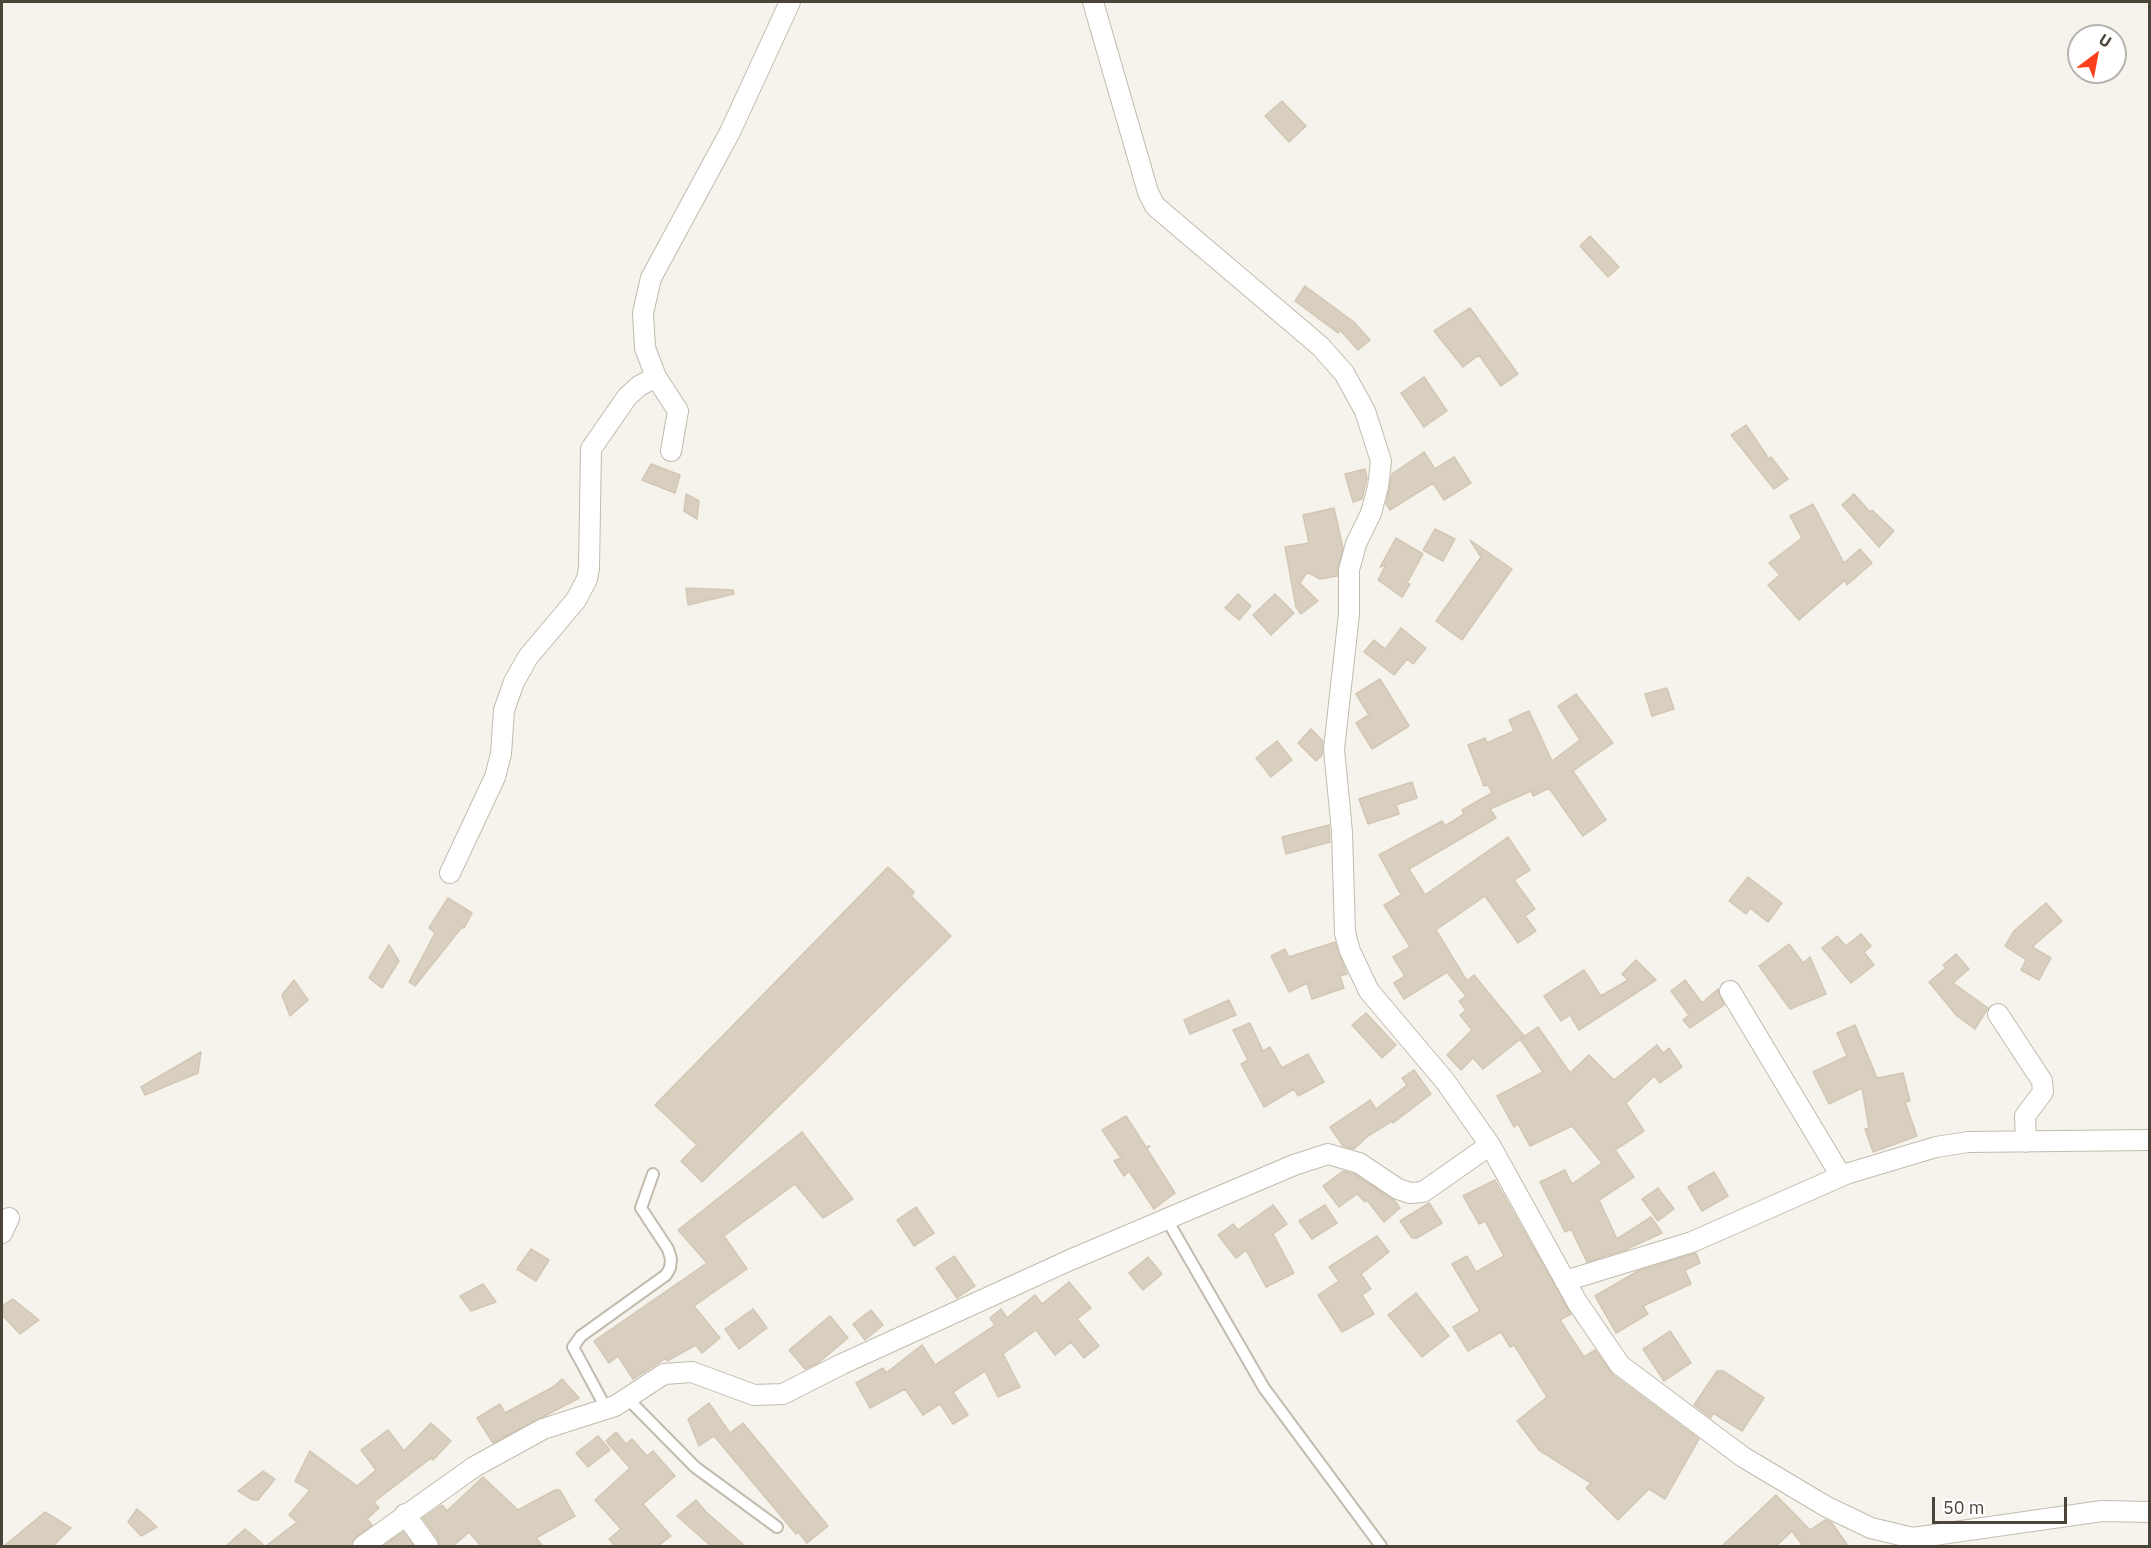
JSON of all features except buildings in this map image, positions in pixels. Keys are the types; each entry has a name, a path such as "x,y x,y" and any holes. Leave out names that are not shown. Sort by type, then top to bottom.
{"street":[{"path":"671,451 678,411 656,377 645,348 643,313 651,278 730,132 790,2"},
{"path":"1093,2 1148,192 1155,206 1320,346 1344,372 1365,411 1381,461 1378,488 1371,513 1356,544 1349,570 1349,614 1334,749 1342,832 1345,933 1350,951 1369,991 1445,1081 1490,1145 1565,1281 1612,1354 1630,1373 1743,1457 1818,1502 1871,1528 1913,1538 2102,1511 2150,1512"},
{"path":"450,873 495,777 501,754 504,710 514,682 528,657 576,600 587,579 590,568 591,449 627,397 639,386 656,377"},
{"path":"1730,991 1841,1176"},
{"path":"1998,1014 2042,1081 2043,1092 2029,1110 2024,1122 2026,1142"},
{"path":"1565,1281 1692,1242 1841,1176 1936,1147 1968,1142 2150,1140"},
{"path":"363,1546 474,1467 543,1429 608,1410 654,1378 680,1372 706,1375 754,1395 783,1394 842,1364 1166,1218 1294,1165 1328,1154 1359,1163 1398,1189 1410,1193 1423,1192 1490,1145"},
{"path":"405,1514 428,1546"}],"lane":[{"path":"608,1410 573,1347 581,1336 666,1275 670,1268 672,1259 668,1249 641,1208 653,1174"},
{"path":"1166,1218 1264,1388 1381,1546"},
{"path":"627,1398 695,1467 777,1527"}]}
